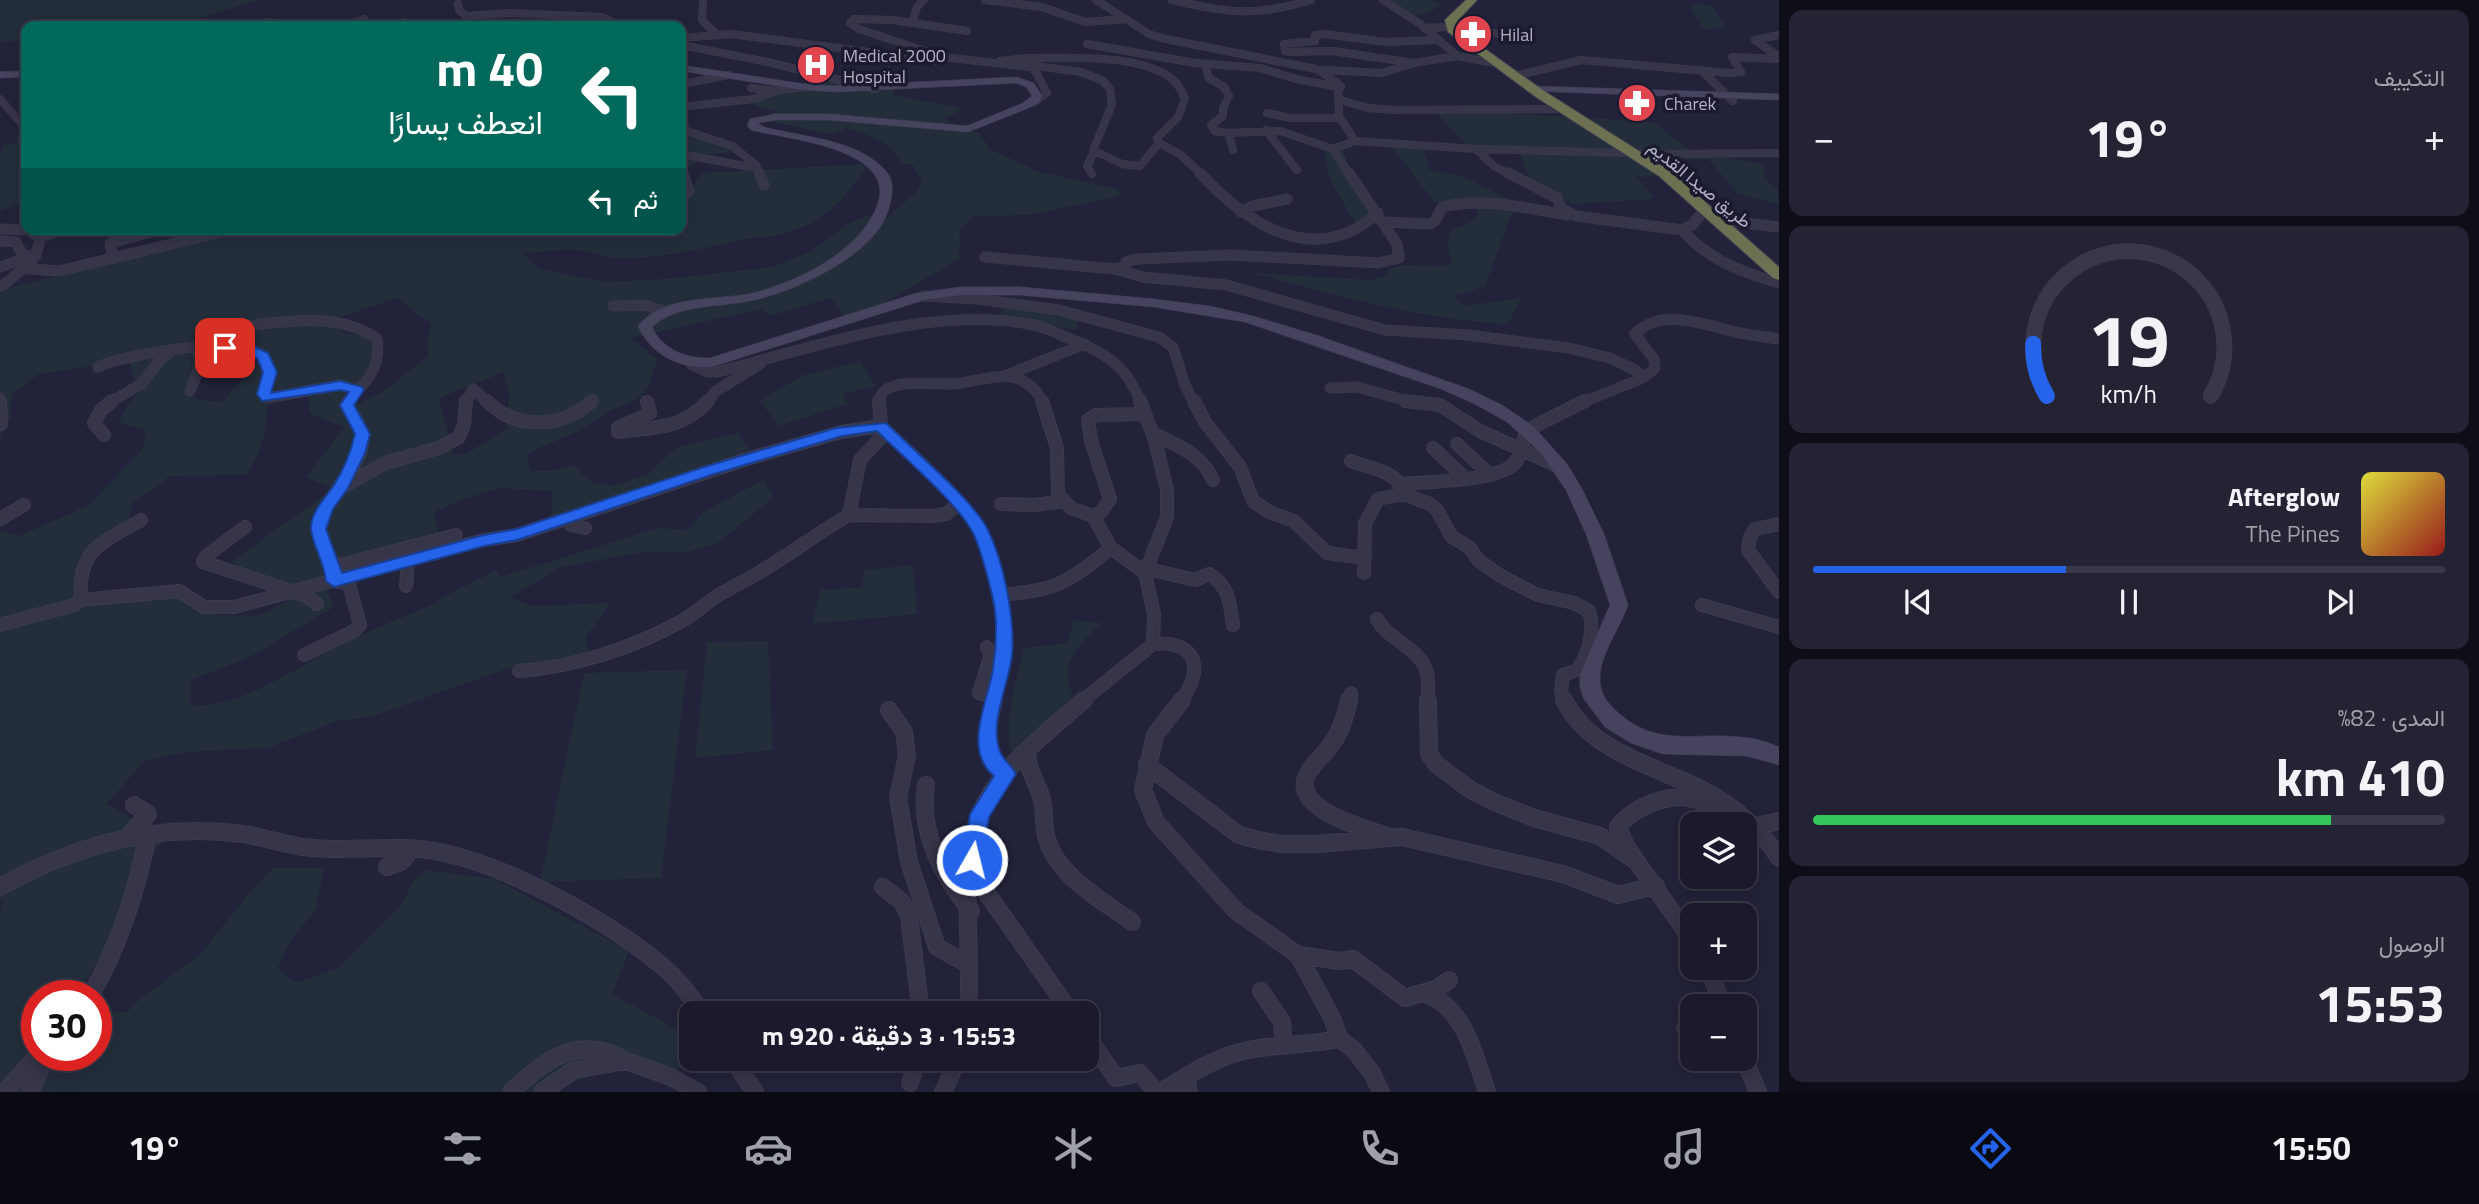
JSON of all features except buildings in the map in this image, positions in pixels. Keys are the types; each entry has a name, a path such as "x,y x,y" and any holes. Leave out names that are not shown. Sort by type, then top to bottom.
{"highway":[{"path":"1450,27 1451,20 1472,0"},
{"name":"طريق صيدا القديم","path":"1450,27 1563,109 1664,173 1779,275"}],"street":[{"path":"912,23 917,7 925,0"},
{"path":"985,0 1042,7 1085,22 1126,19"},
{"path":"1096,0 1161,38 1317,69 1378,74 1414,63 1457,56 1500,64"},
{"path":"1172,0 1238,15 1282,10 1311,0"},
{"path":"1282,10 1286,0"},
{"path":"1383,0 1424,28 1457,56"},
{"path":"458,4 459,10 466,16 510,13 602,17 611,21"},
{"path":"703,4 704,24 715,33"},
{"path":"358,21 364,19"},
{"path":"967,31 870,19 854,19 850,23 859,29 932,54 975,61 1059,68 1089,74 1110,89 1113,102 1087,166 1092,174"},
{"path":"1424,28 1450,27 1499,34"},
{"path":"686,37 715,33 892,57 975,61"},
{"path":"1414,63 1332,51 1289,52 1285,51 1284,44 1315,41 1315,35 1324,34 1386,42 1436,40"},
{"path":"1779,35 1755,40 1779,58"},
{"path":"1420,42 1430,61"},
{"path":"1119,61 1107,52 1086,45 1209,64 1260,68 1300,80 1341,87"},
{"path":"686,46 768,62 876,89"},
{"path":"1094,152 1134,169 1143,164 1158,143 1157,138 1178,117 1183,108 1183,91 1174,80 1153,69 1119,61 1051,58 1000,61 1031,67 1047,93 1035,101 968,129 829,117 775,117 754,121 752,125 755,128 848,149 875,165 885,181 887,192 881,215 870,231 853,246 804,278 758,296 663,311 648,320 645,326 646,332 669,352 708,372 886,330 949,320 1015,321 1052,330 1104,353 1123,369 1137,393 1152,433 1167,490 1167,517 1146,571 1154,614 1153,644"},
{"path":"1516,76 1581,60 1703,72 1741,72 1731,59 1779,58"},
{"path":"1115,269 1125,267 1126,262 1137,259 1231,254 1379,263 1399,258 1397,244 1381,217 1333,149 1284,131 1218,133 1211,125 1223,117 1223,108 1229,96 1224,87 1206,75 1209,64"},
{"path":"686,68 804,87 876,89 1017,80 1035,89 1035,101"},
{"path":"1317,69 1338,82 1341,87 1340,118 1355,141"},
{"path":"1703,72 1730,98"},
{"path":"0,75 21,74"},
{"path":"686,83 729,75"},
{"path":"751,88 776,90 804,87"},
{"path":"686,106 753,99 776,90"},
{"path":"1537,91 1779,99"},
{"path":"0,99 21,124"},
{"path":"1339,100 1359,107 1403,111 1453,108 1563,109"},
{"path":"1267,113 1291,118 1340,118"},
{"path":"1266,130 1297,170"},
{"path":"686,131 747,155 756,165 764,185"},
{"path":"1229,134 1233,149"},
{"path":"1333,149 1355,141 1476,149 1779,153"},
{"path":"1158,143 1192,162 1214,189 1241,212 1286,234 1327,241 1352,236 1381,217 1430,224 1435,221 1442,206 1475,203 1646,228 1682,230 1692,225 1706,208"},
{"path":"1476,149 1494,166 1557,198 1561,208 1576,216"},
{"path":"686,155 750,167 756,165"},
{"path":"1241,212 1252,206 1287,199"},
{"path":"1719,220 1779,227"},
{"path":"0,229 21,230"},
{"path":"1682,230 1708,256 1779,283"},
{"path":"37,235 47,235"},
{"path":"113,260 110,243 140,235"},
{"path":"10,278 113,260 164,244 206,235"},
{"path":"3,265 28,254 41,244 40,237"},
{"path":"0,241 16,242 28,254 28,265 35,271 44,272"},
{"path":"0,286 10,278 28,254"},
{"path":"985,257 1115,269 1143,277 1246,290 1385,330 1487,337 1594,353 1627,365 1643,378"},
{"path":"691,364 711,362 758,349 922,296 952,290 1001,288 1224,313 1262,323 1458,390 1500,411 1527,430 1564,469 1579,495 1594,530 1619,606 1583,672"},
{"path":"922,296 977,299 1059,310 1159,337 1173,347 1185,385 1205,422 1240,467 1253,501 1269,512 1294,521 1327,553 1365,558"},
{"path":"613,306 644,305 663,311"},
{"path":"1364,573 1365,523 1375,502 1402,489 1507,469 1514,464 1527,430 1598,394 1643,378 1655,368 1656,364 1635,334 1641,327 1679,318 1742,334 1779,339"},
{"path":"215,330 293,321 359,325 371,330 379,340 380,353 369,379 347,405 362,434 353,465 341,488 326,507 318,529 334,574 349,584 360,625 354,631 304,655"},
{"path":"1006,774 995,765 988,746 988,724 1002,671 1005,637 999,595 981,531 959,504 883,429 879,399 883,392 911,384 944,384 1002,377 1085,344"},
{"path":"98,367 115,358 175,349 200,347 247,350 263,356 270,372 264,394 267,398 340,385 357,390"},
{"path":"191,391 201,363 198,353 200,347"},
{"path":"104,435 94,423 98,412 113,399 139,387 159,359 175,349"},
{"path":"647,402 650,413 624,424 618,428 618,432 681,423 690,419 716,391 771,356"},
{"path":"1002,377 1023,382 1041,398 1057,444 1058,495 1084,515 1093,516 1101,512 1110,499 1097,457 1090,444 1088,420 1096,415 1145,414"},
{"path":"1330,388 1357,387 1409,402 1448,408 1480,431 1519,451 1564,469"},
{"path":"341,488 383,464 430,452 460,437 466,421 466,398 471,390 476,390 486,403 510,417 544,423 558,421 584,411 593,400"},
{"path":"0,398 1,423"},
{"path":"849,514 860,460 883,429"},
{"path":"334,574 408,562 484,540 517,535 747,459 841,432 883,429"},
{"path":"1152,433 1196,456 1212,474 1213,480"},
{"path":"1457,444 1489,474"},
{"path":"1433,449 1465,478"},
{"path":"1352,461 1381,469 1402,489 1434,507 1451,536 1470,548 1478,560 1499,575 1538,595 1578,604 1589,611 1593,623 1583,660 1588,691 1599,708 1631,731 1654,743 1675,746 1753,746 1779,756"},
{"path":"1001,504 1035,505 1063,501"},
{"path":"519,671 544,670 642,640 684,620 717,596 769,567 813,535 849,514 926,517 946,514 959,504"},
{"path":"0,519 24,505"},
{"path":"1093,516 1111,548 1146,571 1195,580 1209,574 1218,578 1227,589 1233,625"},
{"path":"573,517 571,525 585,528"},
{"path":"81,600 83,560 90,550 141,520"},
{"path":"1779,524 1755,529 1750,537 1748,551 1779,592"},
{"path":"245,527 211,552 203,562 306,596 317,604"},
{"path":"0,625 61,609 81,600 179,591 212,609 234,607 293,593 334,574 456,535"},
{"path":"999,595 1043,591 1072,579 1111,548"},
{"path":"406,586 408,562"},
{"path":"1702,605 1779,627"},
{"path":"1377,619 1383,631 1413,652 1427,671 1429,754 1437,765 1449,776 1494,802 1534,818 1600,836 1636,860"},
{"path":"968,1001 972,872 980,814 1006,774 1094,691 1153,644 1164,643 1185,650 1196,664 1196,675 1190,689 1155,735 1143,790 1156,822 1236,911 1298,955 1331,1016 1340,1039 1372,1073 1381,1092"},
{"path":"987,646 990,654 979,693 995,698"},
{"path":"1583,672 1563,675 1560,687 1562,698 1592,731 1635,761 1682,779 1714,796 1730,812"},
{"path":"1350,693 1339,734 1312,765 1306,775 1304,787 1312,801 1335,817 1392,838"},
{"path":"889,710 904,732 907,755 898,797 909,862 937,947 969,965"},
{"path":"1027,754 1029,773 1042,799 1046,837 1060,865 1083,887 1132,922"},
{"path":"1147,765 1239,835 1282,844 1352,843 1392,838 1428,842 1581,879 1618,895 1656,886"},
{"path":"926,785 921,804 936,858 952,888 971,911"},
{"path":"1680,922 1636,860 1618,827 1630,813 1643,807 1690,798 1717,812"},
{"path":"129,836 148,814 134,805"},
{"path":"1757,825 1779,821"},
{"path":"0,887 44,863 129,836 148,834 216,830 318,849 434,850 469,859 541,892 647,953 694,1001"},
{"path":"99,980 125,931 141,877 148,834"},
{"path":"1757,835 1766,841 1779,858"},
{"path":"387,867 401,862 411,850"},
{"path":"972,872 1063,1001"},
{"path":"883,887 902,902 909,917 920,1001"},
{"path":"1298,955 1315,954 1343,963 1353,959 1405,998 1436,989 1449,980"},
{"path":"1261,991 1282,1022 1284,1046"},
{"path":"1422,993 1437,998 1451,1011 1488,1092"},
{"path":"1099,1053 1116,1078 1140,1073 1158,1092 1188,1084 1226,1057 1257,1048 1310,1045 1340,1039"},
{"path":"511,1092 521,1082 572,1048 591,1047 616,1054 626,1061 671,1077 698,1092"},
{"path":"542,1092 574,1070 626,1061"},
{"path":"5,1092 25,1071"},
{"path":"30,1092 39,1071"},
{"path":"740,1071 755,1092"},
{"path":"910,1083 914,1071"},
{"path":"943,1092 953,1071"},
{"path":"1748,1071 1758,1092"}],"shaded area":[{"path":"0,0 259,0 190,21 21,21 21,40 0,42"},
{"path":"1388,0 1428,0 1441,4 1428,14 1413,16"},
{"path":"1711,5 1727,29 1711,27 1711,30 1705,30 1689,6"},
{"path":"809,80 893,88 893,95 963,108 944,120 979,133 991,150 1040,172 1118,189 1120,196 1030,215 973,216 960,230 959,259 850,323 831,298 769,316 762,309 631,338 658,360 648,388 641,397 606,413 577,432 532,451 527,457 531,471 550,471 574,465 596,484 617,485 649,473 682,446 738,433 752,453 551,522 552,491 501,488 464,499 434,512 439,537 401,562 324,581 334,607 250,657 191,680 190,704 208,705 250,693 352,639 435,603 497,570 500,577 658,528 687,530 705,511 763,480 774,497 718,543 689,552 645,552 561,567 511,597 532,606 610,603 586,637 589,653 516,666 370,717 337,721 268,748 187,752 144,761 107,804 165,837 155,852 136,894 86,980 21,980 21,1071 112,1071 112,1011 127,1012 200,954 273,868 324,868 316,909 289,943 278,968 295,983 340,967 401,906 414,880 426,870 495,879 629,951 612,994 679,1030 679,1068 669,1088 631,1061 565,1085 555,1092 0,1092 0,914 3,901 0,900 0,530 19,536 87,506 143,449 146,431 118,422 138,391 129,361 39,374 12,394 10,419 2,433 0,449 0,290 175,248 167,235 686,235 686,198 700,173 867,164 852,187 833,208 810,224 783,234 650,257 619,258 570,250 523,254 539,269 606,282 664,279 773,267 813,250 847,224 867,215 884,221 916,192 922,181 912,164 903,164 885,145 846,128 833,135 765,120 776,111 754,106 755,96 790,94 805,89","holes":["397,298 431,324 427,342 428,356 383,392 357,404 371,364 371,337 363,334 343,334 335,319","215,351 263,355 222,402 199,400 191,394","504,372 509,397 506,429 466,454 454,456 439,398","309,395 309,413 344,427 306,477 333,489 231,562 290,600 258,616 214,615 184,595 78,605 79,556 122,538 133,503 170,476 246,475 263,440 268,400"]},
{"path":"1474,104 1494,112 1654,122 1693,153 1763,164 1765,179 1778,189 1779,205 1737,193 1708,159 1658,160 1665,176 1636,177 1655,199 1573,204 1529,179 1520,152 1466,144 1433,110"},
{"path":"686,119 697,136 733,152 702,155 693,166 686,170"},
{"path":"21,142 21,205 0,210 0,158 3,145"},
{"path":"1345,142 1344,155 1373,216 1356,225 1330,180 1323,148"},
{"path":"1346,142 1420,143 1430,170 1462,176 1516,203 1485,286 1454,296 1464,306 1521,298 1508,324 1410,312 1253,273 1370,280 1386,275 1389,268 1402,265 1445,266 1451,263 1447,244 1451,230 1473,221 1478,213 1474,203 1434,202 1390,144"},
{"path":"1005,304 1080,318 1076,330 1000,315"},
{"path":"861,361 875,386 843,394 847,404 779,426 760,401 801,376"},
{"path":"913,565 917,614 812,624 820,590 862,587 864,570"},
{"path":"1074,620 1101,623 1073,655 1068,673 1073,696 1012,756 1009,716 1024,648 1067,643"},
{"path":"768,641 773,750 695,758 707,642"},
{"path":"687,670 661,878 540,882 584,673"}],"place":[{"name":"Hilal","path":"1473,34"},
{"name":"Medical 2000 Hospital","path":"816,65"},
{"name":"Charek","path":"1637,103"}],"route":[{"path":"225,348 255,351 263,356 270,372 264,394 267,398 340,385 357,390 347,405 359,422 362,434 357,453 341,488 326,507 318,529 333,567 334,581 484,540 517,535 747,459 841,432 881,426 959,504 981,531 1003,607 1005,637 1002,671 988,724 988,746 995,765 1006,774 980,814 972,860"}]}
